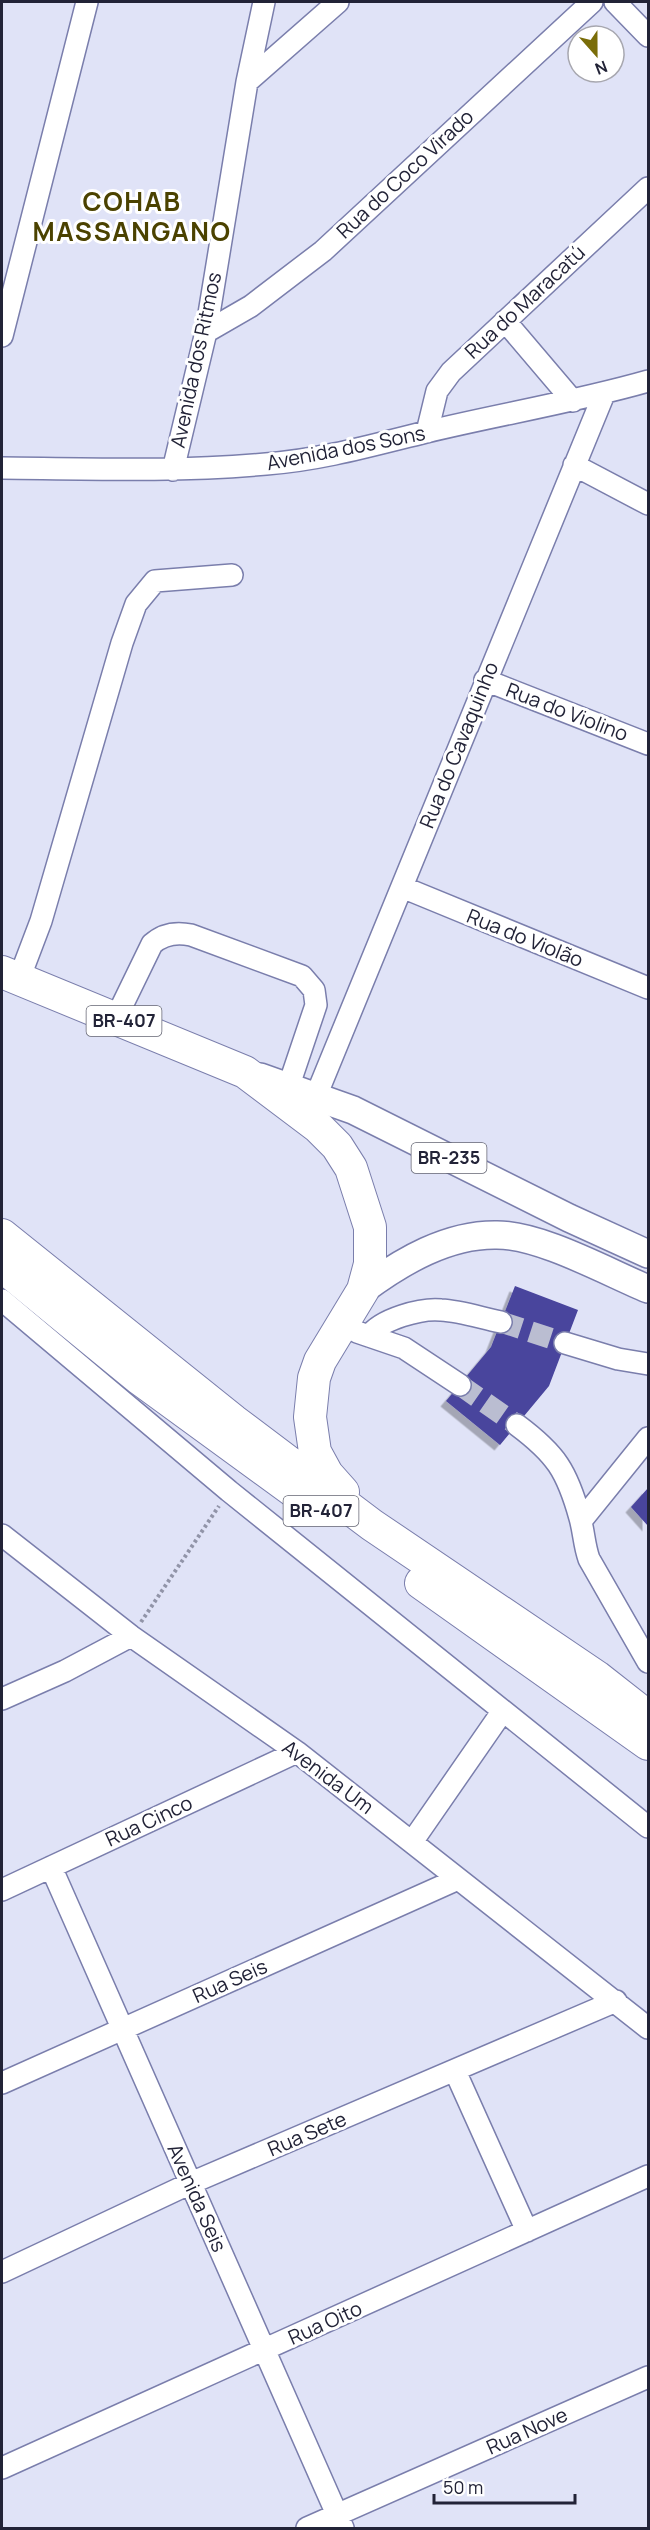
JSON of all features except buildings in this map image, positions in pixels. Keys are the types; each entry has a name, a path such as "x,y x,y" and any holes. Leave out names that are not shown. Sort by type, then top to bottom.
{"highway":[{"name":"BR-407","path":"10,976 245,1072"},
{"path":"245,1072 318,1127 337,1146 358,1183 372,1243 354,1332 320,1361 314,1378 311,1433 315,1452 327,1474 372,1525"},
{"path":"2,1235 234,1421 372,1525 597,1677 648,1717"},
{"name":"BR-407","path":"2,1266 140,1379 249,1461 648,1744"}],"main road":[{"name":"BR-235","path":"245,1072 353,1110 569,1218 648,1254"},
{"path":"363,1290 389,1270 455,1240 500,1235 557,1250 648,1289"}],"street":[{"path":"2,333 87,2"},
{"name":"Avenida dos Ritmos","path":"173,470 206,333 247,82 264,2"},
{"path":"247,82 338,2"},
{"name":"Rua do Coco Virado","path":"206,333 251,306 323,251 592,2"},
{"path":"615,2 648,36"},
{"name":"Rua do Maracatú","path":"427,432 437,391 458,365 648,188"},
{"path":"505,321 573,401"},
{"name":"Avenida dos Sons","path":"2,468 173,470 267,464 315,458 375,447 427,432 604,394 648,381"},
{"name":"Rua do Cavaquinho","path":"316,1096 604,394"},
{"path":"574,465 648,504"},
{"path":"10,976 41,921 122,643 136,604 155,581 232,574"},
{"name":"Rua do Violino","path":"485,680 648,744"},
{"name":"Rua do Violão","path":"402,887 648,988"},
{"path":"116,1018 152,944 159,938 174,933 191,935 303,976 314,990 316,1005 288,1088"},
{"path":"2,1300 230,1491 502,1712 648,1827"},
{"path":"354,1332 374,1328 391,1319 440,1309 501,1322"},
{"path":"354,1332 404,1348 460,1385"},
{"path":"566,1343 618,1359 648,1364"},
{"path":"516,1425 541,1443 558,1460 581,1521 583,1541 589,1559 626,1619 648,1662"},
{"path":"581,1521 648,1438"},
{"name":"Avenida Um","path":"2,1535 131,1636 297,1752 648,2028"},
{"path":"626,1619 648,1636"},
{"path":"2,1699 65,1671 131,1636"},
{"path":"412,1842 502,1712"},
{"name":"Rua Cinco","path":"2,1890 297,1752"},
{"name":"Avenida Seis","path":"51,1867 340,2522"},
{"name":"Rua Seis","path":"2,2083 458,1879"},
{"name":"Rua Sete","path":"2,2271 191,2183 616,2001"},
{"path":"455,2071 527,2231"},
{"name":"Rua Oito","path":"2,2468 648,2176"},
{"name":"Rua Nove","path":"307,2529 340,2522 648,2377"}],"path":[{"path":"131,1636 230,1491"}],"tunnel":[{"path":"501,1322 565,1343"},
{"path":"460,1385 517,1425"}],"district":[{"name":"COHAB MASSANGANO","path":"132,217"}]}
